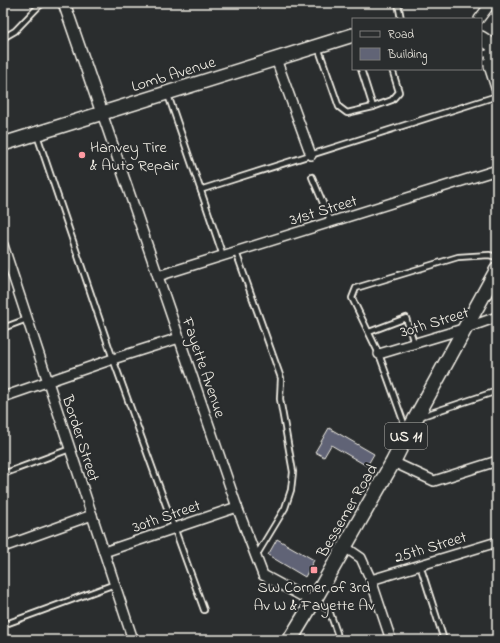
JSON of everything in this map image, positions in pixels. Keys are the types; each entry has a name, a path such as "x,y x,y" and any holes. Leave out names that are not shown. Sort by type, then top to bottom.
{"main road":[{"name":"Lomb Avenue","path":"3,144 318,46 352,38"},
{"name":"Bessemer Road","path":"290,640 393,462 416,417 497,270"}],"street":[{"path":"64,3 102,113"},
{"path":"480,18 491,3"},
{"path":"489,51 489,66 497,91"},
{"path":"276,59 311,154"},
{"name":"Fayette Avenue","path":"102,113 237,507 263,575 313,602"},
{"name":"31st Street","path":"158,276 497,170"},
{"name":"Border Street","path":"3,245 5,258 28,320 133,640"},
{"name":"30th Street","path":"379,354 466,328 497,317"},
{"path":"3,397 179,338"},
{"path":"393,462 434,481 497,461"},
{"name":"30th Street","path":"104,552 237,507"},
{"path":"3,547 92,514"},
{"name":"25th Street","path":"371,580 497,542"},
{"path":"345,547 361,558 371,580 391,640"}],"lane":[{"path":"3,38 15,31 36,8 43,3"},
{"path":"398,3 401,18"},
{"path":"318,46 339,106 347,113 373,107 392,100 399,92 392,70"},
{"path":"361,70 373,107"},
{"path":"167,93 223,256"},
{"path":"201,192 203,189 497,96"},
{"path":"37,133 113,359 204,610"},
{"path":"312,178 331,222"},
{"path":"236,252 281,378 280,398 293,472 291,490 285,508 256,558"},
{"path":"407,434 379,354 352,298 356,288 458,257 489,255 497,257"},
{"path":"368,332 406,318 414,343"},
{"path":"3,328 28,320"},
{"path":"416,417 497,391"},
{"path":"3,474 70,449"},
{"path":"420,565 444,640"},
{"path":"3,625 115,584"},
{"path":"313,602 330,610 338,633 338,640"}],"building":[{"path":"329,428 374,454 367,466 331,445 324,457 315,452"},
{"path":"277,539 314,560 305,577 268,555"}],"place":[{"name":"Hanvey Tire & Auto Repair","path":"82,155"},
{"name":"SW Corner of 3rd Av W & Fayette Av","path":"314,570"}]}
